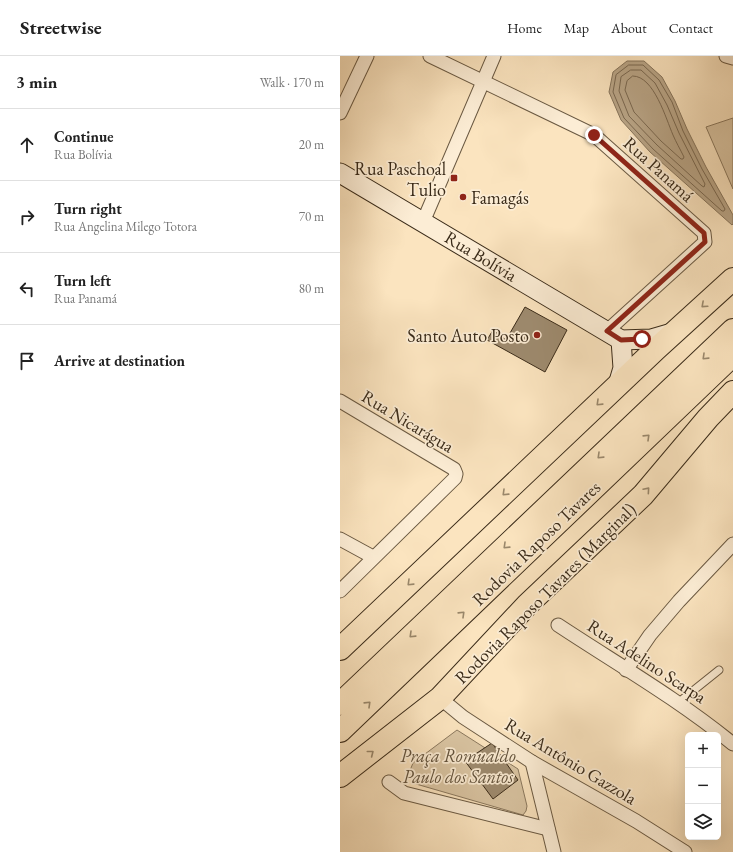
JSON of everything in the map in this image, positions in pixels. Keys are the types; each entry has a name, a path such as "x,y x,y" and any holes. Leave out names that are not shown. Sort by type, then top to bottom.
{"highway":[{"path":"340,649 618,385 733,279"},
{"name":"Rodovia Raposo Tavares","path":"340,704 733,330"},
{"name":"Rodovia Raposo Tavares","path":"340,731 733,355"},
{"name":"Rodovia Raposo Tavares (Marginal)","path":"340,776 440,698 527,605 642,495 708,418 733,392"}],"street":[{"path":"340,114 367,56"},
{"name":"Rua Panamá","path":"430,56 594,135 704,233 705,242 614,336"},
{"path":"423,222 494,56"},
{"path":"726,56 733,58"},
{"name":"Rua Bolívia","path":"340,173 614,336"},
{"path":"618,385 622,368 614,336 651,338 675,332"},
{"name":"Rua Nicarágua","path":"340,401 454,469 456,474 455,478 373,557"},
{"path":"340,539 373,557 340,591"},
{"path":"626,670 655,629 679,601 733,544"},
{"name":"Rua Adelino Scarpa","path":"558,625 626,670 679,702 707,722 733,744"},
{"name":"Rua Antônio Gazzola","path":"440,698 463,716 532,762 636,821 685,852"},
{"path":"532,762 554,852"},
{"path":"389,782 404,793 548,829"}],"lane":[{"path":"679,702 719,670"}],"green space":[{"path":"733,118 733,189 706,127"},
{"name":"Praça Romualdo Paulo dos Santos","path":"457,730 518,769 527,806 523,815 416,784 409,773 413,763"}],"water":[{"path":"627,61 644,61 662,77 706,167 733,215 732,225 650,152 621,120 609,92 613,72"}],"building":[{"name":"Santo Auto Posto","path":"525,307 567,330 545,372 487,340 493,330 506,340"},
{"path":"492,743 518,780 493,799 465,761"}],"place":[{"name":"Rua Paschoal Tulio","path":"454,178"},
{"name":"Famagás","path":"463,197"},
{"name":"Santo Auto Posto","path":"537,335"}],"route":[{"path":"594,135 704,233 705,242 607,331 621,340 642,339"}]}
